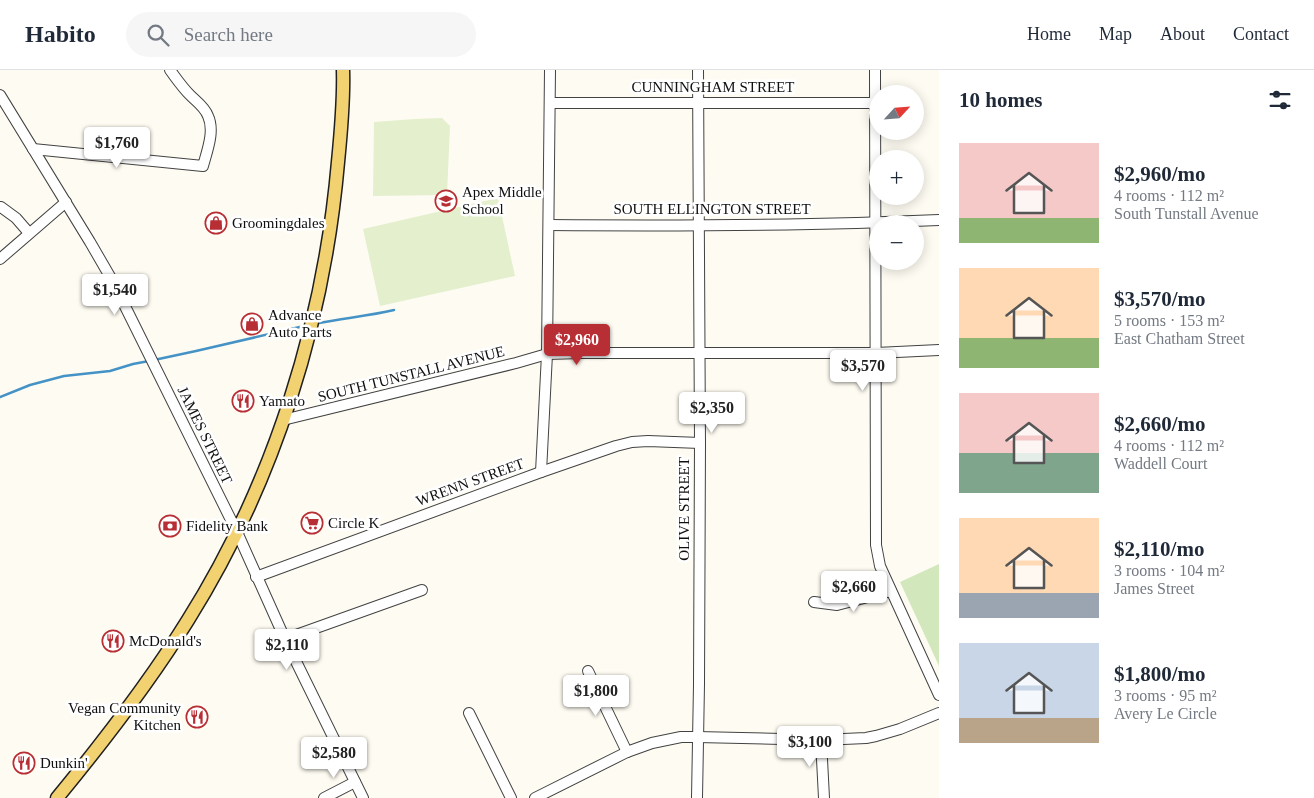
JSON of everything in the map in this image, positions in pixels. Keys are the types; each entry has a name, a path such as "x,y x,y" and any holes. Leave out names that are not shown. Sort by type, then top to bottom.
{"main road":[{"path":"57,798 121,719 158,667 201,599 237,532 263,474 301,365 329,239 341,132 344,70"}],"street":[{"path":"33,149 203,166 210,130 208,114 170,70"},
{"path":"541,472 547,354 550,70"},
{"name":"OLIVE STREET","path":"697,798 700,443 698,70"},
{"path":"875,70 875,85"},
{"name":"JAMES STREET","path":"0,95 112,280 237,532 285,639 363,798"},
{"name":"CUNNINGHAM STREET","path":"550,103 869,102"},
{"path":"875,140 875,215"},
{"path":"0,259 66,202"},
{"path":"1,207 16,218 29,233"},
{"name":"SOUTH ELLINGTON STREET","path":"924,221 939,220"},
{"name":"SOUTH ELLINGTON STREET","path":"549,225 699,226 869,223"},
{"path":"875,270 876,545 880,566 939,695"},
{"name":"SOUTH TUNSTALL AVENUE","path":"283,420 516,364 547,354 876,353 939,350"},
{"name":"WRENN STREET","path":"256,577 616,446 648,441 700,443"},
{"path":"285,639 422,590"},
{"path":"814,602 837,605 891,590"},
{"path":"588,671 627,752"},
{"path":"469,713 511,798"},
{"path":"535,798 627,752 652,743 698,737 821,740 866,738 900,729 939,713"},
{"path":"821,740 824,798"},
{"path":"324,798 355,782"}],"green space":[{"path":"442,118 450,126 447,195 373,196 374,122"},
{"path":"498,198 515,276 380,306 363,229"},
{"path":"939,564 939,666 900,582"}],"waterway":[{"path":"319,323 394,310"},
{"path":"154,360 304,326"},
{"path":"0,397 30,385 64,376 110,371 149,361"}],"place":[{"name":"Apex Middle School","path":"446,201"},
{"name":"Groomingdales","path":"216,223"},
{"name":"Advance Auto Parts","path":"252,324"},
{"name":"Yamato","path":"243,401"},
{"name":"Circle K","path":"312,523"},
{"name":"Fidelity Bank","path":"170,526"},
{"name":"McDonald's","path":"113,641"},
{"name":"Vegan Community Kitchen","path":"197,717"},
{"name":"Dunkin'","path":"24,763"}]}
